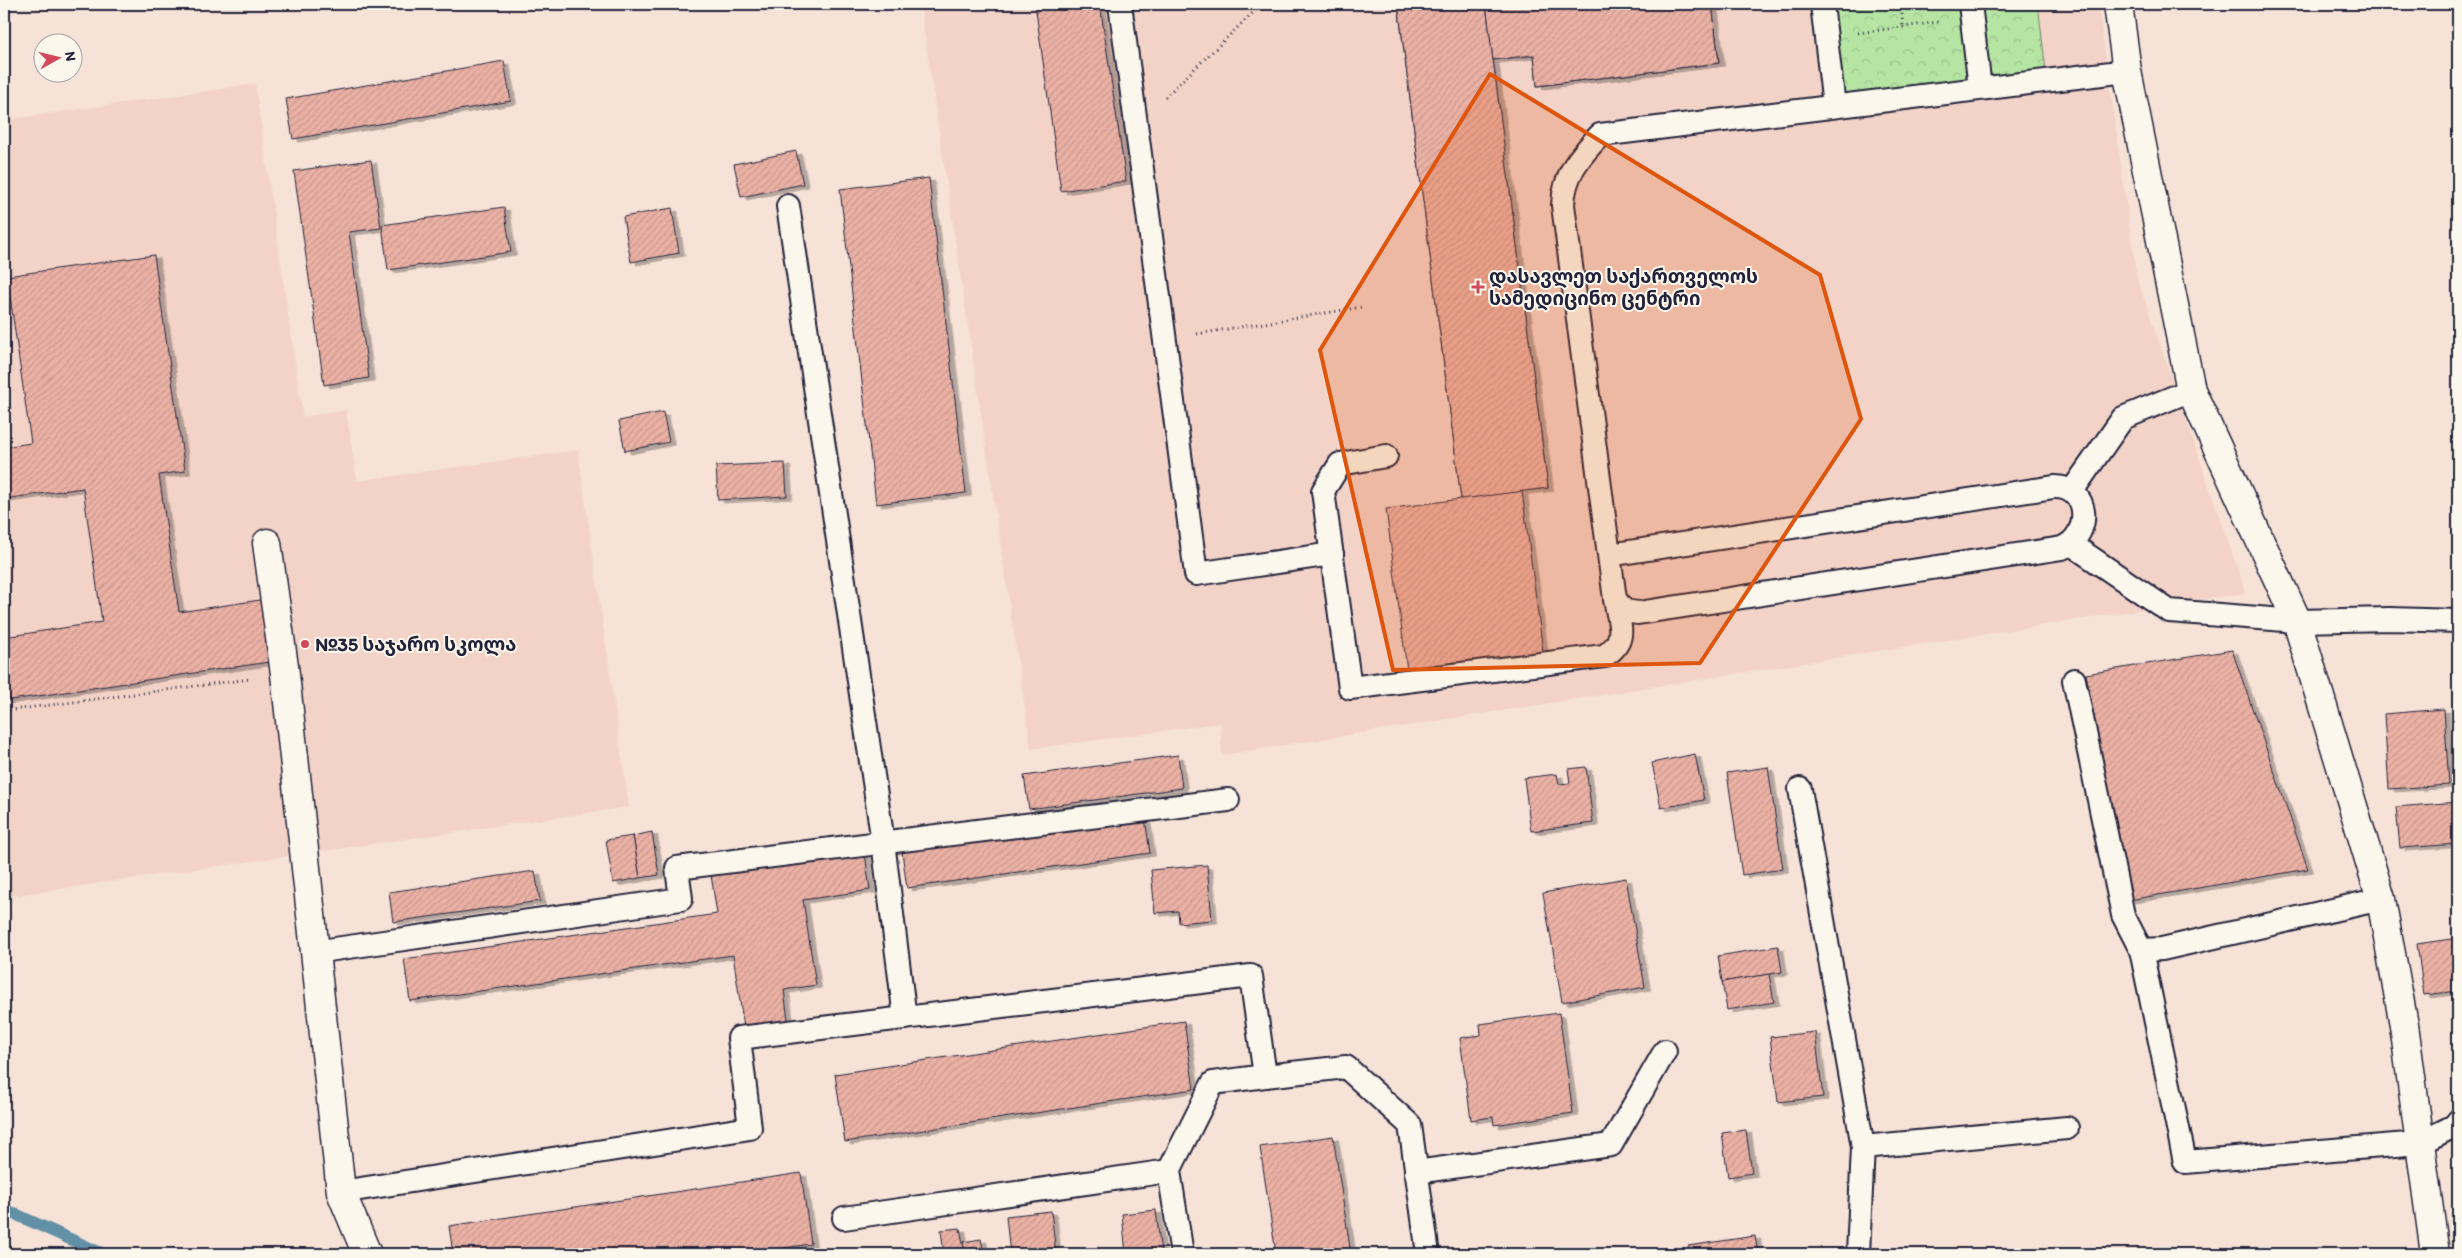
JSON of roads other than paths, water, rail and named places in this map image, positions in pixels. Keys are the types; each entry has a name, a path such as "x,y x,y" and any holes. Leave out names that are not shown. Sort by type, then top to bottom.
{"street":[{"path":"2118,4 2127,71 2191,390 2297,621 2380,899 2404,1024 2435,1254"},
{"path":"267,543 285,674 341,1192 367,1254"}],"lane":[{"path":"1120,4 1196,574 1332,554"},
{"path":"1822,4 1834,106"},
{"path":"1971,11 1980,88"},
{"path":"1386,456 1340,464 1323,491 1350,688 1604,656 1616,649 1621,635 1563,205 1564,188 1580,156 1600,135 2127,71"},
{"path":"788,206 883,842 905,1018"},
{"path":"2072,491 2123,418 2191,390"},
{"path":"1609,555 2062,486 2072,491 2080,502 2084,516 2080,535 2071,544 2062,548 1638,613 1624,611 1615,599"},
{"path":"2071,544 2170,611 2297,621 2458,621"},
{"path":"2074,680 2123,915 2141,950 2185,1162 2420,1143 2454,1126 2458,1121"},
{"path":"1800,789 1863,1147 1858,1254"},
{"path":"314,952 682,899 677,868 1228,800"},
{"path":"2141,950 2162,950 2380,899"},
{"path":"341,1192 750,1128 739,1038 1251,976 1265,1076"},
{"path":"1416,1172 1611,1145 1665,1051"},
{"path":"1182,1254 1169,1171 1213,1083 1346,1067 1410,1125 1428,1254"},
{"path":"1863,1147 2067,1128"},
{"path":"844,1218 1169,1171"}],"waterway":[{"path":"4,1209 103,1254"}],"place":[{"name":"დასავლეთ საქართველოს სამედიცინო ცენტრი","path":"1478,287"},
{"name":"№35 საჯარო სკოლა","path":"305,644"}]}
